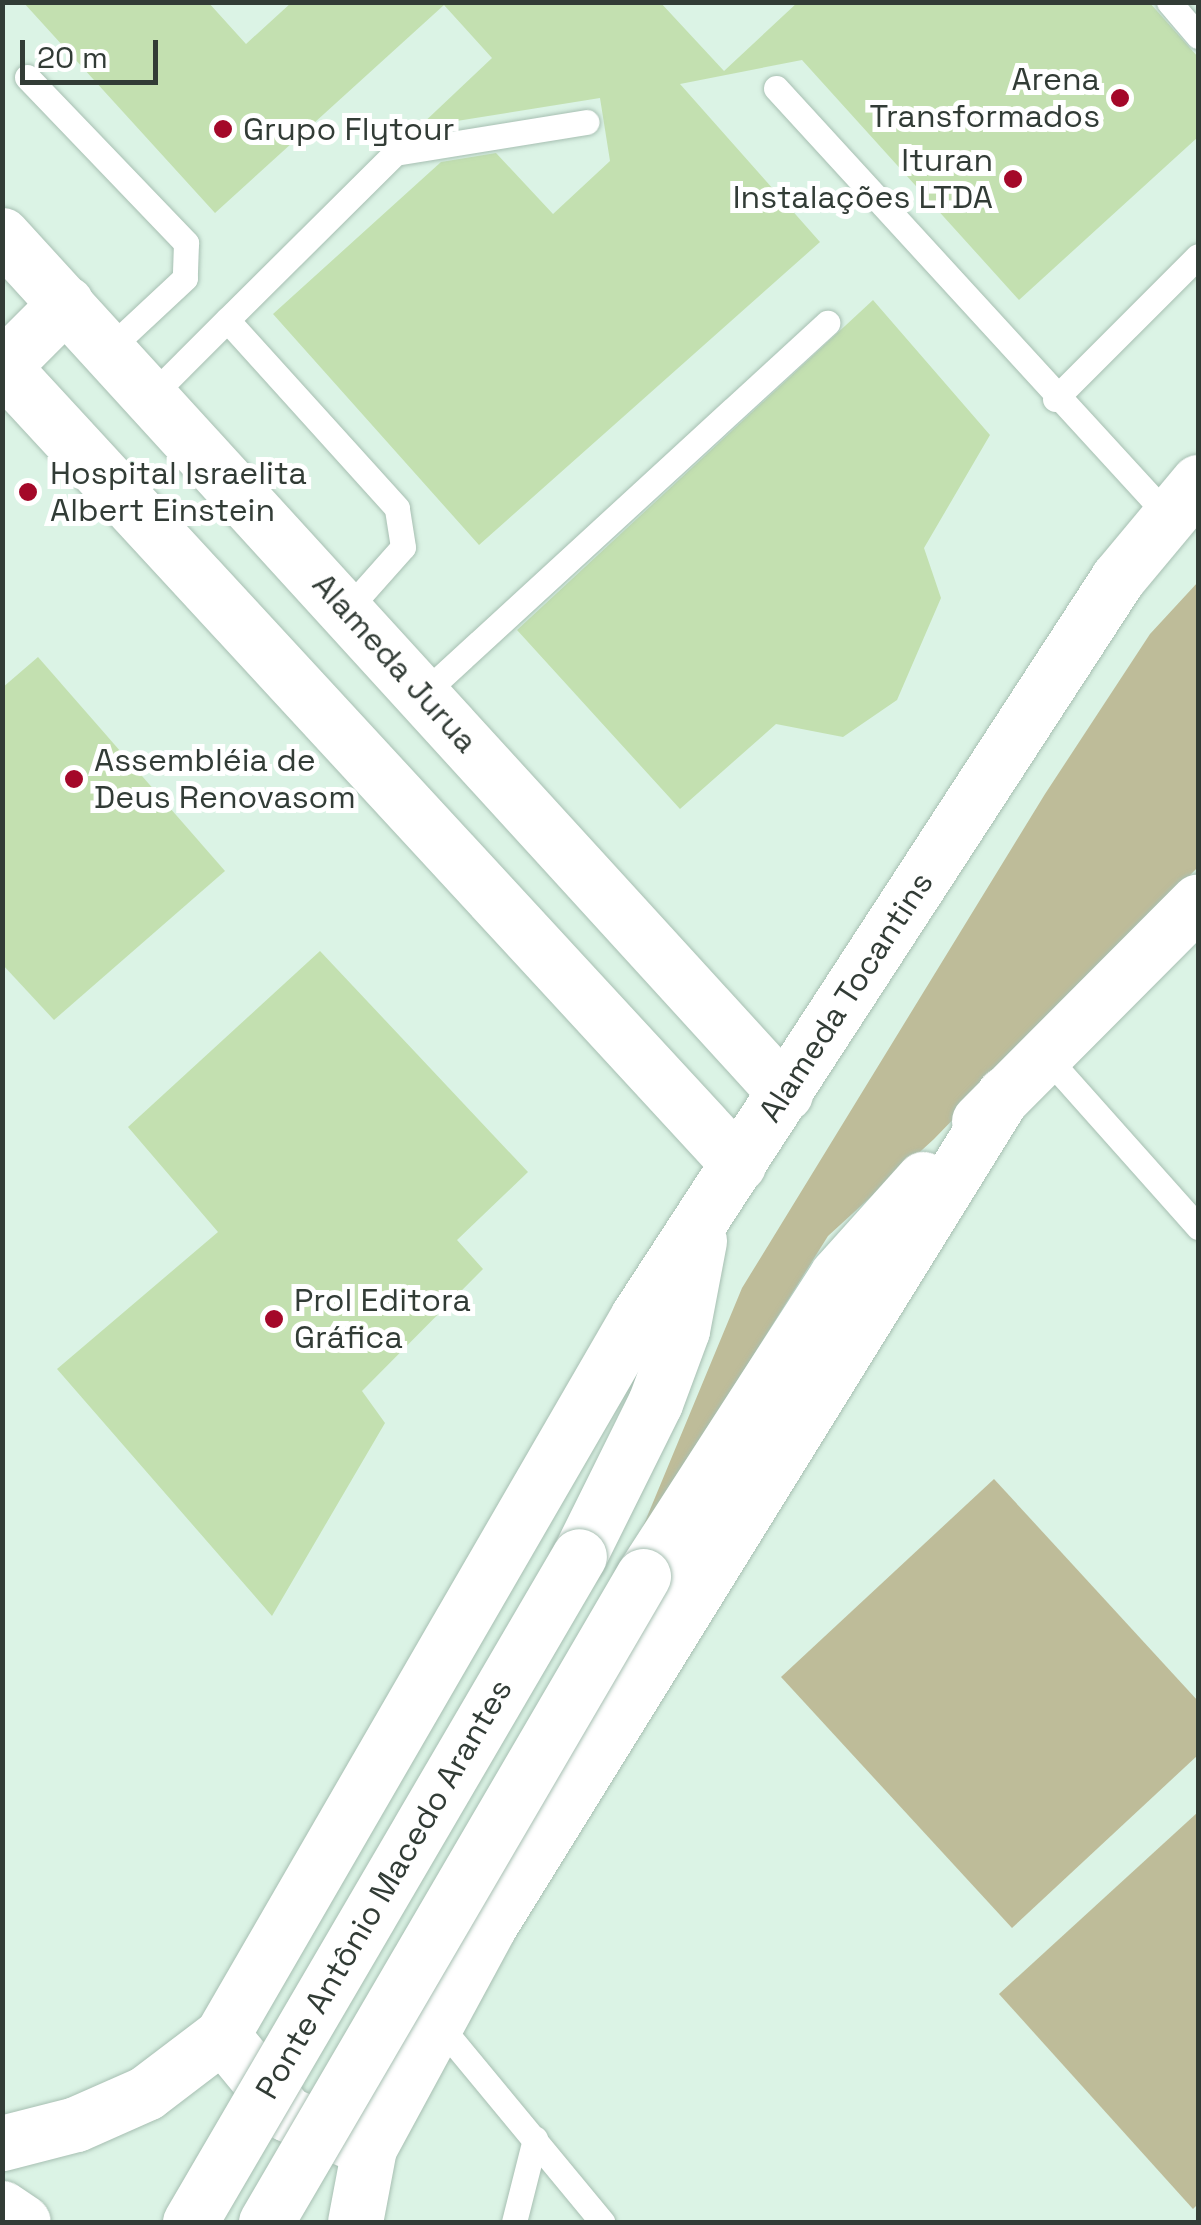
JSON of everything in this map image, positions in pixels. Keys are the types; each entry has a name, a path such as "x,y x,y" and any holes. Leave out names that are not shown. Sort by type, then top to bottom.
{"main road":[{"name":"Alameda Jurua","path":"2,236 110,348 785,1093"},
{"path":"66,303 3,366 738,1164"},
{"name":"Alameda Tocantins","path":"579,1556 682,1330 703,1218 1020,725 1184,499"},
{"path":"355,2222 368,2148 436,2020 542,1836 1004,1094 1198,901"},
{"name":"Ponte Antônio Macedo Arantes","path":"266,2222 642,1576 838,1275 1004,1094"},
{"path":"2,2142 76,2124 146,2093 222,2036 569,1428 703,1218"},
{"name":"Ponte Antônio Macedo Arantes","path":"190,2222 579,1556"},
{"path":"222,2036 252,2081 287,2114 368,2148"},
{"path":"2,2208 23,2222"}],"lane":[{"path":"1169,2 1198,36"},
{"path":"27,77 186,244 185,278 110,348"},
{"path":"776,88 1055,399 1184,499"},
{"path":"152,394 395,154 588,122"},
{"path":"1055,399 1198,256"},
{"path":"227,320 397,508 403,547 348,610"},
{"path":"423,694 828,323"},
{"path":"1044,1054 1198,1227"},
{"path":"436,2020 602,2222"},
{"path":"514,2222 535,2139"}],"shaded area":[{"path":"1198,582 1198,867 934,1139 828,1236 637,1541 742,1288 1045,794 1150,634"},
{"path":"994,1479 1198,1701 1198,1755 1012,1928 781,1677"},
{"path":"1198,1812 1198,2204 1193,2209 999,1994"}],"building":[{"path":"23,2 208,2 246,44 292,2 660,2 724,71 798,2 1149,2 1198,57 1198,137 1019,300 802,60 680,84 820,242 479,545 273,314 441,162 496,153 553,214 610,161 600,98 419,127 492,58 444,5 215,213"},
{"path":"873,300 990,435 924,548 941,598 897,700 843,737 776,724 680,809 517,630"},
{"name":"Assembléia de Deus Renovasom","path":"38,657 225,871 54,1020 2,964 2,688"},
{"name":"Prol Editora Gráfica","path":"320,951 528,1172 457,1240 483,1269 362,1391 385,1423 272,1616 57,1369 218,1232 128,1127"}],"place":[{"name":"Arena Transformados","path":"1120,98"},
{"name":"Grupo Flytour","path":"223,129"},
{"name":"Ituran Instalações LTDA","path":"1013,179"},
{"name":"Hospital Israelita Albert Einstein","path":"28,492"},
{"name":"Assembléia de Deus Renovasom","path":"74,779"},
{"name":"Prol Editora Gráfica","path":"274,1319"}]}
